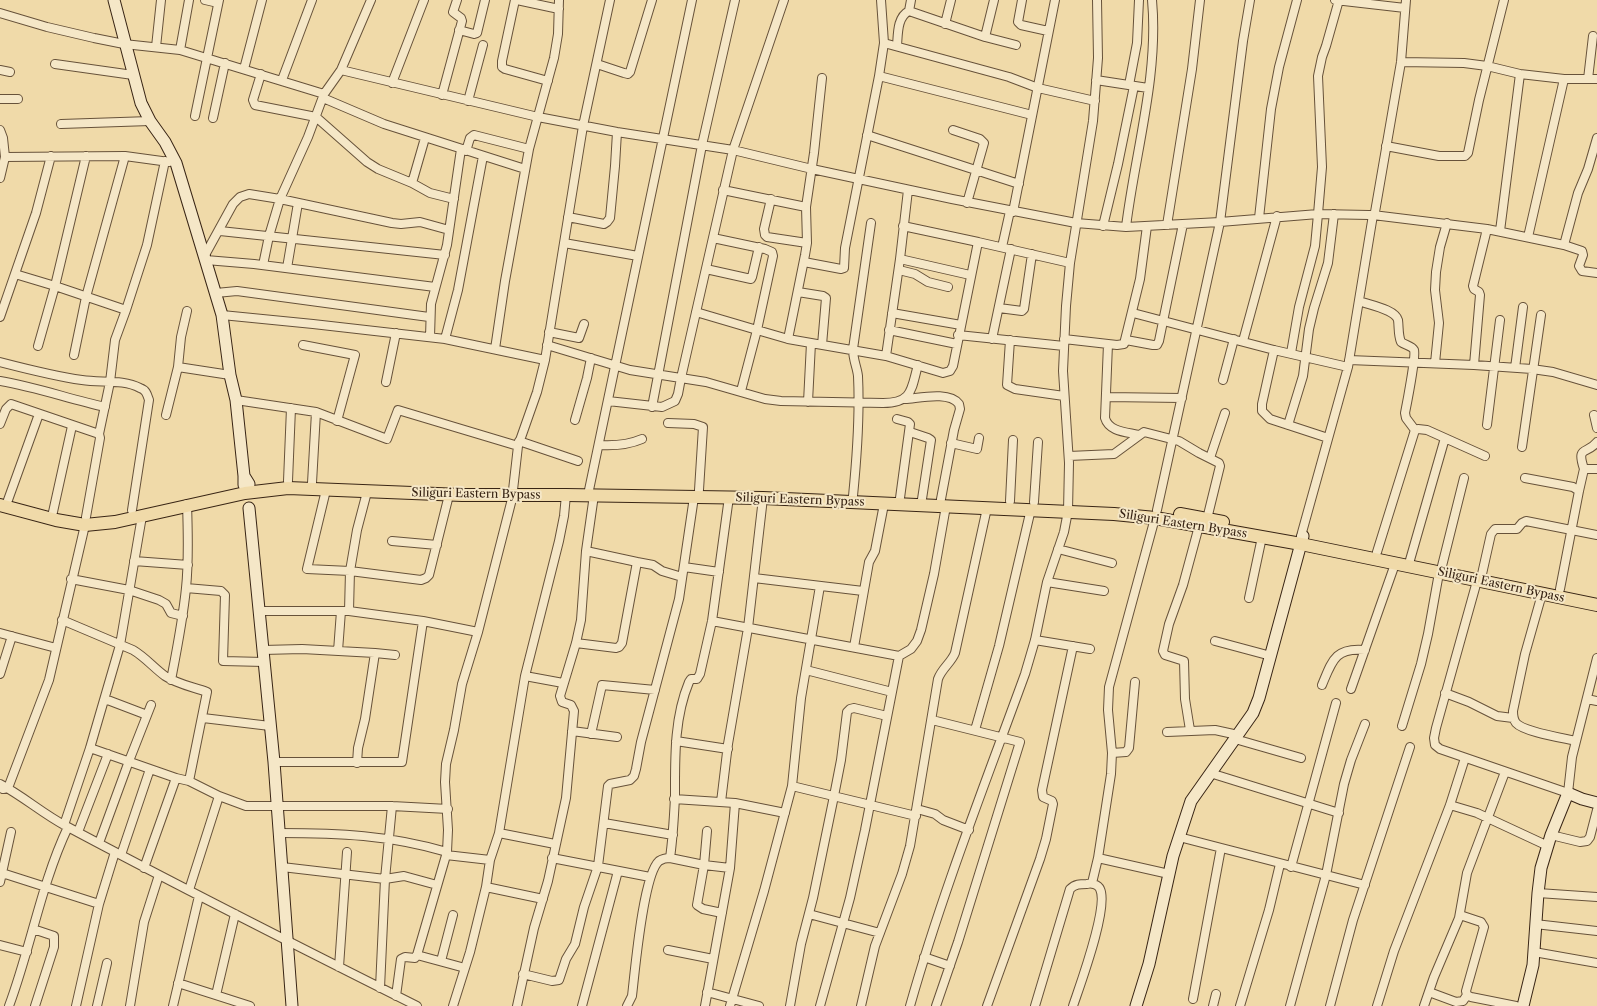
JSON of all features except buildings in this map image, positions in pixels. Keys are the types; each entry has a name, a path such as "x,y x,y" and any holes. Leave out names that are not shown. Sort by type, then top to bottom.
{"main road":[{"name":"Siliguri Eastern Bypass","path":"3,500 56,520 115,522 137,513 246,486 288,481 566,495 592,493"},
{"name":"Siliguri Eastern Bypass","path":"137,513 187,504 246,486 449,494 513,492 853,496 922,499 987,508 1033,506 1068,507 1156,514 1376,552 1440,569 1479,577 1560,589 1597,597"},
{"name":"Siliguri Eastern Bypass","path":"697,493 729,497 884,504 1010,501 1033,506"},
{"name":"Siliguri Eastern Bypass","path":"3,500 85,521"},
{"name":"Siliguri Eastern Bypass","path":"1203,523 1262,537 1302,539 1395,564 1440,569"},
{"name":"Siliguri Eastern Bypass","path":"1479,577 1542,594 1597,605"}],"street":[{"path":"114,0 124,44 141,103 150,121 165,142 170,162 191,212 222,315 230,375 236,400 260,611 274,762 292,1006"},
{"path":"156,47 162,0"},
{"path":"180,50 189,0"},
{"path":"195,116 219,2 205,0"},
{"path":"244,69 262,0"},
{"path":"282,80 312,0"},
{"path":"263,265 269,236 280,199 324,96 341,70 371,0"},
{"path":"392,83 424,0"},
{"path":"442,94 462,19 453,12 457,0"},
{"path":"459,30 474,34 477,33 485,0"},
{"path":"548,81 502,67 502,61 516,0 559,9"},
{"path":"495,349 505,281 529,149 554,58 558,34 559,0"},
{"path":"396,996 401,959 405,957 415,958 417,955 446,854 448,809 445,782 446,764 462,684 478,632 513,492 518,444 537,392 545,360 583,126 610,0"},
{"path":"597,64 628,74 630,72 652,0"},
{"path":"517,1006 534,928 548,881 566,798 574,710 570,705 562,702 560,699 563,683 576,643 581,620 586,551 599,445 692,0"},
{"path":"652,407 702,145 735,0"},
{"path":"608,401 662,407 670,405 675,401 678,394 733,150 784,0"},
{"path":"804,262 841,269 844,268 845,248 858,178 868,135 884,43 881,0"},
{"path":"909,11 910,0"},
{"path":"945,24 951,0"},
{"path":"985,37 994,0"},
{"path":"1022,0 1018,22 1020,25 1048,31"},
{"path":"1002,247 1019,184 1055,0"},
{"path":"910,1006 924,957 1035,640 1048,582 1068,507 1069,456 1064,396 1064,343 1070,263 1095,101 1098,58 1097,0"},
{"path":"1103,226 1118,164 1131,85 1137,43 1139,0"},
{"path":"1126,227 1153,50 1154,16 1152,0"},
{"path":"1167,225 1192,69 1200,0"},
{"path":"1092,883 1098,858 1111,774 1112,753 1108,710 1109,687 1156,514 1198,329 1220,222 1243,42 1250,0"},
{"path":"1259,218 1271,109 1279,67 1296,0"},
{"path":"1136,1006 1149,964 1169,874 1191,801 1253,713 1259,698 1348,364 1373,215 1375,212 1402,62 1406,4 1335,0"},
{"path":"1291,353 1299,307 1315,246 1322,167 1318,76 1338,0"},
{"path":"1386,146 1439,156 1465,156 1469,150 1487,66 1504,0"},
{"path":"897,46 900,19 904,13 909,11 1016,46"},
{"path":"0,13 47,27 124,44 180,50 225,63 282,80 324,96 369,119 525,169"},
{"path":"1588,78 1593,36"},
{"path":"884,43 1009,77 1038,88 1095,101"},
{"path":"468,101 483,45"},
{"path":"1402,62 1464,63 1487,66 1520,74 1597,79"},
{"path":"214,118 225,63"},
{"path":"55,64 133,75"},
{"path":"0,70 10,72"},
{"path":"341,70 538,117 617,132 733,150 908,190 1076,223 1126,227 1220,222 1277,216 1318,214 1373,215 1487,229 1564,245 1582,251 1583,254 1579,266 1582,271 1597,273"},
{"path":"261,74 253,100 255,105 316,117 367,162 378,169 430,192 454,199"},
{"path":"1500,232 1520,74"},
{"path":"879,76 1032,115"},
{"path":"788,339 807,243 806,206 812,169 822,78"},
{"path":"1528,237 1564,78"},
{"path":"1096,80 1148,88"},
{"path":"0,99 18,99"},
{"path":"61,124 150,121"},
{"path":"0,130 3,138 5,157 0,178"},
{"path":"953,130 980,139 984,143 968,202"},
{"path":"568,217 604,224 608,222 610,218 613,189 617,132"},
{"path":"430,337 429,317 431,304 445,255 464,150 470,138 474,135 529,149"},
{"path":"868,135 1019,184"},
{"path":"412,183 425,138"},
{"path":"1564,245 1578,193 1588,169 1597,138"},
{"path":"0,317 36,213 51,156"},
{"path":"38,346 55,286 86,156"},
{"path":"5,157 125,156 170,162"},
{"path":"74,355 86,297 125,156"},
{"path":"445,339 458,290 484,156"},
{"path":"170,162 148,245 115,340 110,382 98,434 100,438 85,521 49,680 3,787 66,826 144,868 416,1006"},
{"path":"723,190 806,206"},
{"path":"886,356 899,270 908,190"},
{"path":"206,258 233,204 240,197 249,194 280,199 392,223 401,224 420,222 449,230"},
{"path":"771,199 764,229 765,235 767,237 807,243"},
{"path":"287,268 298,203"},
{"path":"1288,425 1299,393 1306,357 1309,329 1328,263 1334,214"},
{"path":"1243,341 1277,216"},
{"path":"853,496 857,457 858,376 853,360 853,349 871,223"},
{"path":"1126,340 1153,345 1157,345 1159,341 1183,224"},
{"path":"1435,363 1439,323 1435,290 1436,272 1440,247 1447,224"},
{"path":"903,226 1070,263"},
{"path":"889,330 958,340 992,339 1121,345 1126,340 1132,313 1144,254 1147,226"},
{"path":"1474,365 1480,294 1474,289 1474,286 1487,229"},
{"path":"220,231 445,255"},
{"path":"713,238 770,250 773,256 757,330 741,391"},
{"path":"696,312 788,339 853,349 886,356 947,373 953,366 970,275 978,242"},
{"path":"564,243 638,256"},
{"path":"706,269 750,279 752,277 759,247"},
{"path":"992,339 1011,249"},
{"path":"999,308 1024,309 1032,254"},
{"path":"206,258 435,287"},
{"path":"900,259 970,275"},
{"path":"899,270 915,274 928,282 948,287"},
{"path":"15,274 126,310"},
{"path":"216,293 237,291 429,317"},
{"path":"798,292 826,298 822,345"},
{"path":"1359,302 1391,312 1395,315 1398,319 1401,342 1413,349 1413,363 1405,412 1406,418 1415,430"},
{"path":"1515,368 1523,307"},
{"path":"166,415 178,367 181,337 187,311"},
{"path":"892,313 961,325"},
{"path":"1132,313 1234,338 1274,350 1348,364 1435,363 1532,369 1553,372 1597,385"},
{"path":"222,315 445,339 545,360"},
{"path":"1522,447 1532,369 1541,315"},
{"path":"1488,425 1500,320"},
{"path":"549,332 579,338 584,324"},
{"path":"386,382 396,333"},
{"path":"1224,380 1234,338"},
{"path":"1010,340 1007,385 1016,389 1064,396"},
{"path":"808,402 811,343"},
{"path":"1108,344 1105,418 1109,427 1139,435"},
{"path":"303,345 355,356 337,421"},
{"path":"547,346 615,366 659,375 712,383 765,398 808,402 894,403 905,399 943,396 956,400 959,404 960,409 951,443 934,574 921,630 917,641 911,649 899,656 712,621"},
{"path":"1274,350 1262,404 1262,411 1270,419 1328,438"},
{"path":"575,420 591,358"},
{"path":"0,362 62,377 110,382 139,387 145,390 149,400 137,513 134,561 120,645 90,748 66,826 45,886 27,952 9,1006"},
{"path":"905,399 910,392 918,365"},
{"path":"178,367 230,375"},
{"path":"0,381 36,388 104,407"},
{"path":"1106,397 1182,398"},
{"path":"236,400 316,412 388,439 398,410 578,461"},
{"path":"0,424 6,408 11,404 98,434"},
{"path":"288,481 291,408"},
{"path":"312,482 316,412"},
{"path":"1210,458 1225,413"},
{"path":"3,500 39,414"},
{"path":"1594,415 1597,428"},
{"path":"897,419 910,424 900,498"},
{"path":"523,974 552,981 559,980 566,959 575,944 586,900 598,866 608,786 610,784 630,780 634,776 679,599 697,493 703,427 694,424 668,423"},
{"path":"53,512 72,426"},
{"path":"1415,430 1422,429 1485,456"},
{"path":"1376,552 1415,430"},
{"path":"910,432 931,440 922,499"},
{"path":"1069,456 1114,454 1139,435 1144,432 1148,432 1185,443 1199,453 1219,463 1220,466 1203,523 1169,624 1163,652 1165,655 1184,661 1185,699 1190,730"},
{"path":"951,443 977,449 979,438"},
{"path":"1410,560 1445,438"},
{"path":"599,445 621,445 633,443 642,439"},
{"path":"1010,501 1013,440"},
{"path":"975,730 999,646 1033,506 1038,442"},
{"path":"1560,589 1584,469 1581,455 1583,451 1597,442"},
{"path":"1584,469 1597,470"},
{"path":"1402,726 1425,649 1440,569 1464,478"},
{"path":"1525,478 1573,487 1579,491"},
{"path":"326,490 307,569 350,571 424,579 429,575 449,494"},
{"path":"338,651 357,530 368,492"},
{"path":"453,1006 465,968 486,887 490,860 499,833 525,676 559,541 566,495"},
{"path":"670,858 673,835 676,741 681,705 689,682 691,679 696,679 700,674 712,621 729,497"},
{"path":"721,802 728,749 748,628 763,498"},
{"path":"171,680 183,616 186,588 188,565 187,504"},
{"path":"854,647 869,562 875,552 884,504"},
{"path":"861,1006 880,933 902,874 916,812 938,679 941,671 952,661 955,653 987,508"},
{"path":"1597,535 1526,521 1517,529 1495,529 1491,534 1445,693 1434,738 1435,745 1440,749 1597,803"},
{"path":"1249,598 1262,537"},
{"path":"392,541 437,545"},
{"path":"1058,549 1112,562"},
{"path":"586,551 653,565 662,571 682,577"},
{"path":"134,561 188,565"},
{"path":"576,643 616,648 619,647 622,643 637,562"},
{"path":"1351,689 1395,564"},
{"path":"684,566 719,572"},
{"path":"754,578 864,592"},
{"path":"71,579 130,590 163,602 172,613 183,616"},
{"path":"1048,582 1104,591"},
{"path":"730,1002 764,891 792,786 801,698 820,586"},
{"path":"186,588 221,591 226,595 223,661 264,662"},
{"path":"1542,594 1525,654 1512,711 1513,718 1517,724 1527,729 1576,741"},
{"path":"260,611 345,611 423,621 478,632"},
{"path":"62,620 141,655 156,670 171,680 207,692 203,718 189,781"},
{"path":"274,762 402,762 423,621"},
{"path":"0,633 56,648"},
{"path":"0,674 12,636"},
{"path":"1035,640 1090,649"},
{"path":"1215,641 1271,656"},
{"path":"987,1006 1046,839 1053,804 1052,801 1043,797 1042,790 1073,646"},
{"path":"1322,685 1332,661 1338,655 1344,651 1354,649 1365,650"},
{"path":"263,650 338,651 395,655"},
{"path":"357,762 358,748 365,719 375,653"},
{"path":"820,1006 844,923 870,805 899,656"},
{"path":"1523,1006 1533,965 1535,924 1541,868 1551,835 1568,793 1569,777 1576,741 1597,658"},
{"path":"806,670 892,692"},
{"path":"525,676 563,683"},
{"path":"1112,753 1126,752 1129,748 1136,682"},
{"path":"591,734 602,684 655,690"},
{"path":"1445,693 1469,702 1497,716 1513,718"},
{"path":"105,699 147,714"},
{"path":"1587,699 1597,701"},
{"path":"1291,867 1336,703"},
{"path":"99,843 147,714 152,705"},
{"path":"790,1006 801,944 809,914 834,796 848,712 850,709 854,708 887,716"},
{"path":"203,718 270,726"},
{"path":"932,720 1002,736 1020,742 950,966 936,1006"},
{"path":"1290,1006 1326,875 1338,813 1351,760 1365,724"},
{"path":"1167,732 1215,730 1301,758"},
{"path":"572,731 617,737"},
{"path":"676,741 728,749"},
{"path":"1330,1006 1353,920 1410,747"},
{"path":"90,748 176,778 189,781 218,796 246,806 392,806 448,809"},
{"path":"78,832 108,754"},
{"path":"1377,1006 1394,951 1450,805 1465,758"},
{"path":"76,1006 99,904 150,769"},
{"path":"1424,1006 1460,915 1467,873 1505,772"},
{"path":"1210,773 1308,805 1338,813"},
{"path":"144,868 176,778"},
{"path":"792,786 870,805 935,814 943,820 969,830"},
{"path":"189,890 218,796"},
{"path":"674,799 735,803 785,813"},
{"path":"704,1006 730,868 735,803"},
{"path":"1450,805 1477,812 1548,846"},
{"path":"380,988 385,879 392,806"},
{"path":"1551,835 1580,842 1587,842 1590,837 1597,810"},
{"path":"604,823 673,835"},
{"path":"707,831 704,865 697,905 703,909 722,913"},
{"path":"0,882 12,832"},
{"path":"279,833 324,833 389,838 425,845 446,854 490,860"},
{"path":"499,833 555,844"},
{"path":"1179,838 1365,886"},
{"path":"1193,999 1222,848"},
{"path":"340,967 347,852"},
{"path":"552,858 650,877"},
{"path":"631,1005 644,904 650,877 654,867 659,861 670,858 704,865 730,868"},
{"path":"1098,858 1169,874"},
{"path":"1240,1006 1269,910 1280,864"},
{"path":"282,867 385,879 404,876 437,885"},
{"path":"582,1006 618,871"},
{"path":"2,873 99,904"},
{"path":"130,1006 144,922 159,875"},
{"path":"1035,1006 1070,890 1077,884 1092,883 1098,886 1101,890 1100,912 1088,961 1073,1006"},
{"path":"486,887 543,900"},
{"path":"1538,893 1597,897"},
{"path":"173,1006 200,896"},
{"path":"216,995 235,914"},
{"path":"809,914 880,933"},
{"path":"442,961 453,915"},
{"path":"1429,992 1456,1002 1463,1001 1467,995 1466,991 1484,927 1482,922 1460,915"},
{"path":"1535,924 1597,931"},
{"path":"33,929 54,936 54,947 35,1006"},
{"path":"0,945 27,952"},
{"path":"668,950 713,958"},
{"path":"1534,952 1597,963"},
{"path":"417,955 465,968"},
{"path":"924,957 950,966"},
{"path":"97,1006 108,963"},
{"path":"178,983 216,995 236,1004 250,1006"},
{"path":"706,992 730,1002 759,1006"},
{"path":"1213,1006 1216,994"},
{"path":"1467,995 1516,1006"}]}
